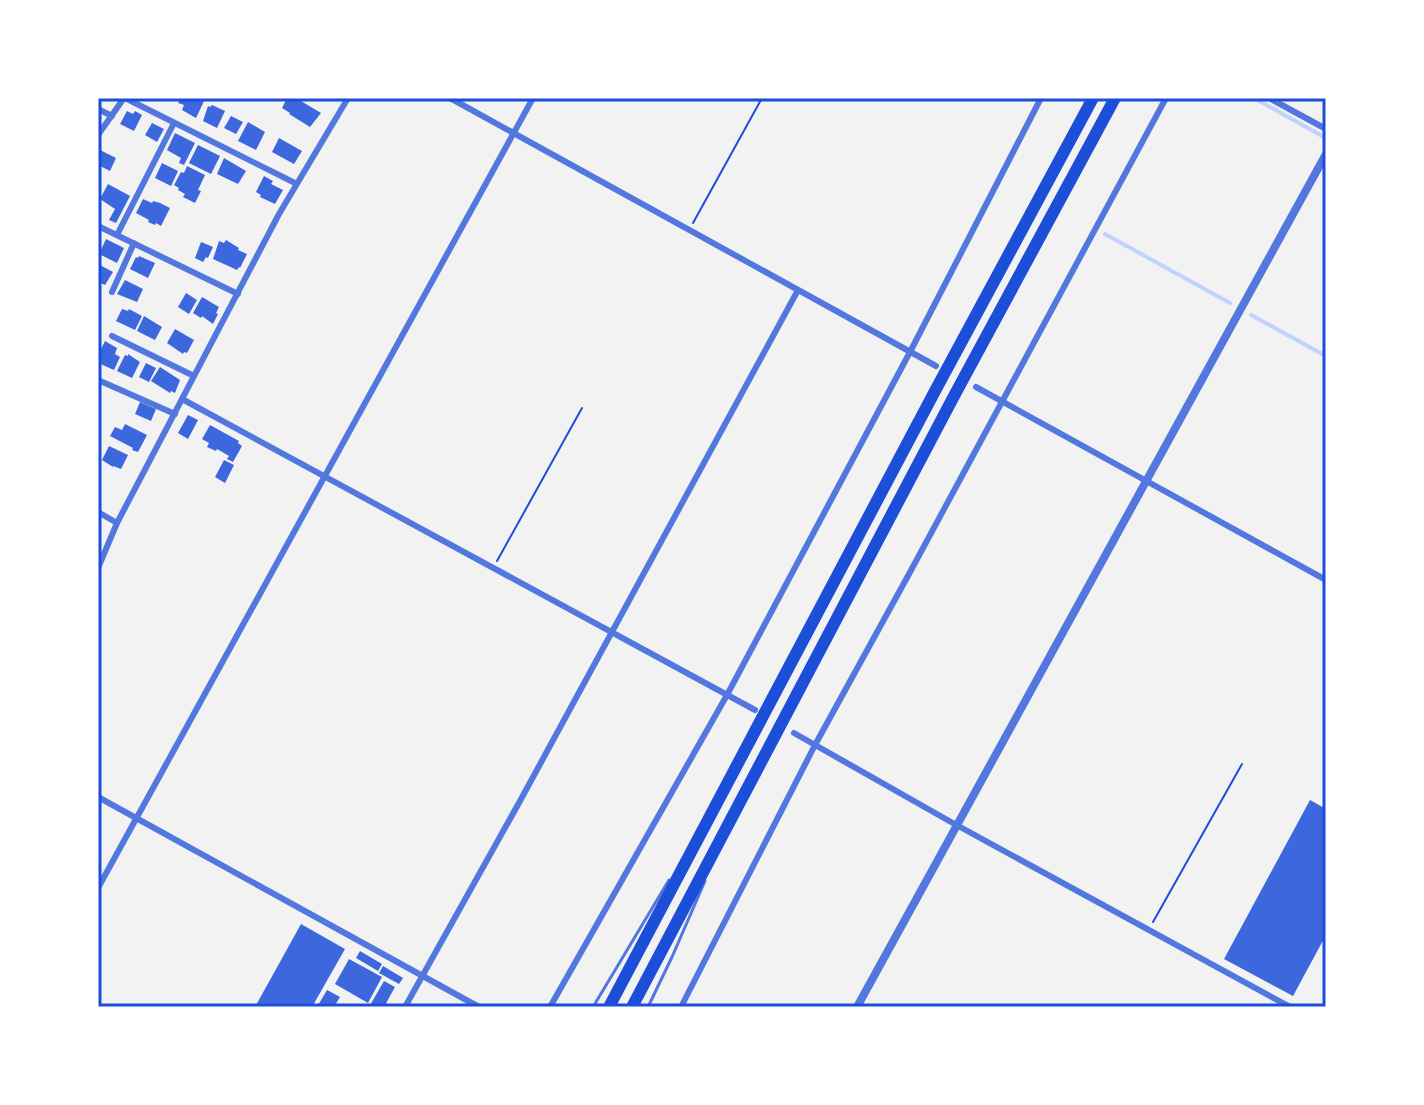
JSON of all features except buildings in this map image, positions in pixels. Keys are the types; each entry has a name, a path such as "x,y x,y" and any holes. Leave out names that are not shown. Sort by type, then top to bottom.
{"highway":[{"path":"609,1007 1093,98"},
{"path":"632,1007 1115,98"}],"street":[{"path":"98,135 125,98 297,184"},
{"path":"98,568 117,523 194,376 297,184 348,98"},
{"path":"450,98 936,366"},
{"path":"98,888 533,98"},
{"path":"550,1007 727,695 1041,98"},
{"path":"681,1007 815,745 1166,98"},
{"path":"1269,98 1326,129"},
{"path":"98,109 112,116"},
{"path":"117,235 174,123"},
{"path":"857,1007 1326,154"},
{"path":"98,226 238,294"},
{"path":"112,292 134,243"},
{"path":"405,1007 798,290"},
{"path":"112,336 194,376"},
{"path":"98,380 175,414"},
{"path":"976,387 1326,580"},
{"path":"182,399 755,710"},
{"path":"98,512 117,523"},
{"path":"794,733 1290,1007"},
{"path":"98,797 479,1007"}],"lane":[{"path":"593,1007 718,803"},
{"path":"648,1007 735,811"}],"path":[{"path":"689,231 762,98"},
{"path":"493,569 582,408"},
{"path":"1149,930 1242,764"}],"waterway":[{"path":"1254,98 1324,137"},
{"path":"1105,234 1230,303"},
{"path":"1251,315 1326,356"}]}
